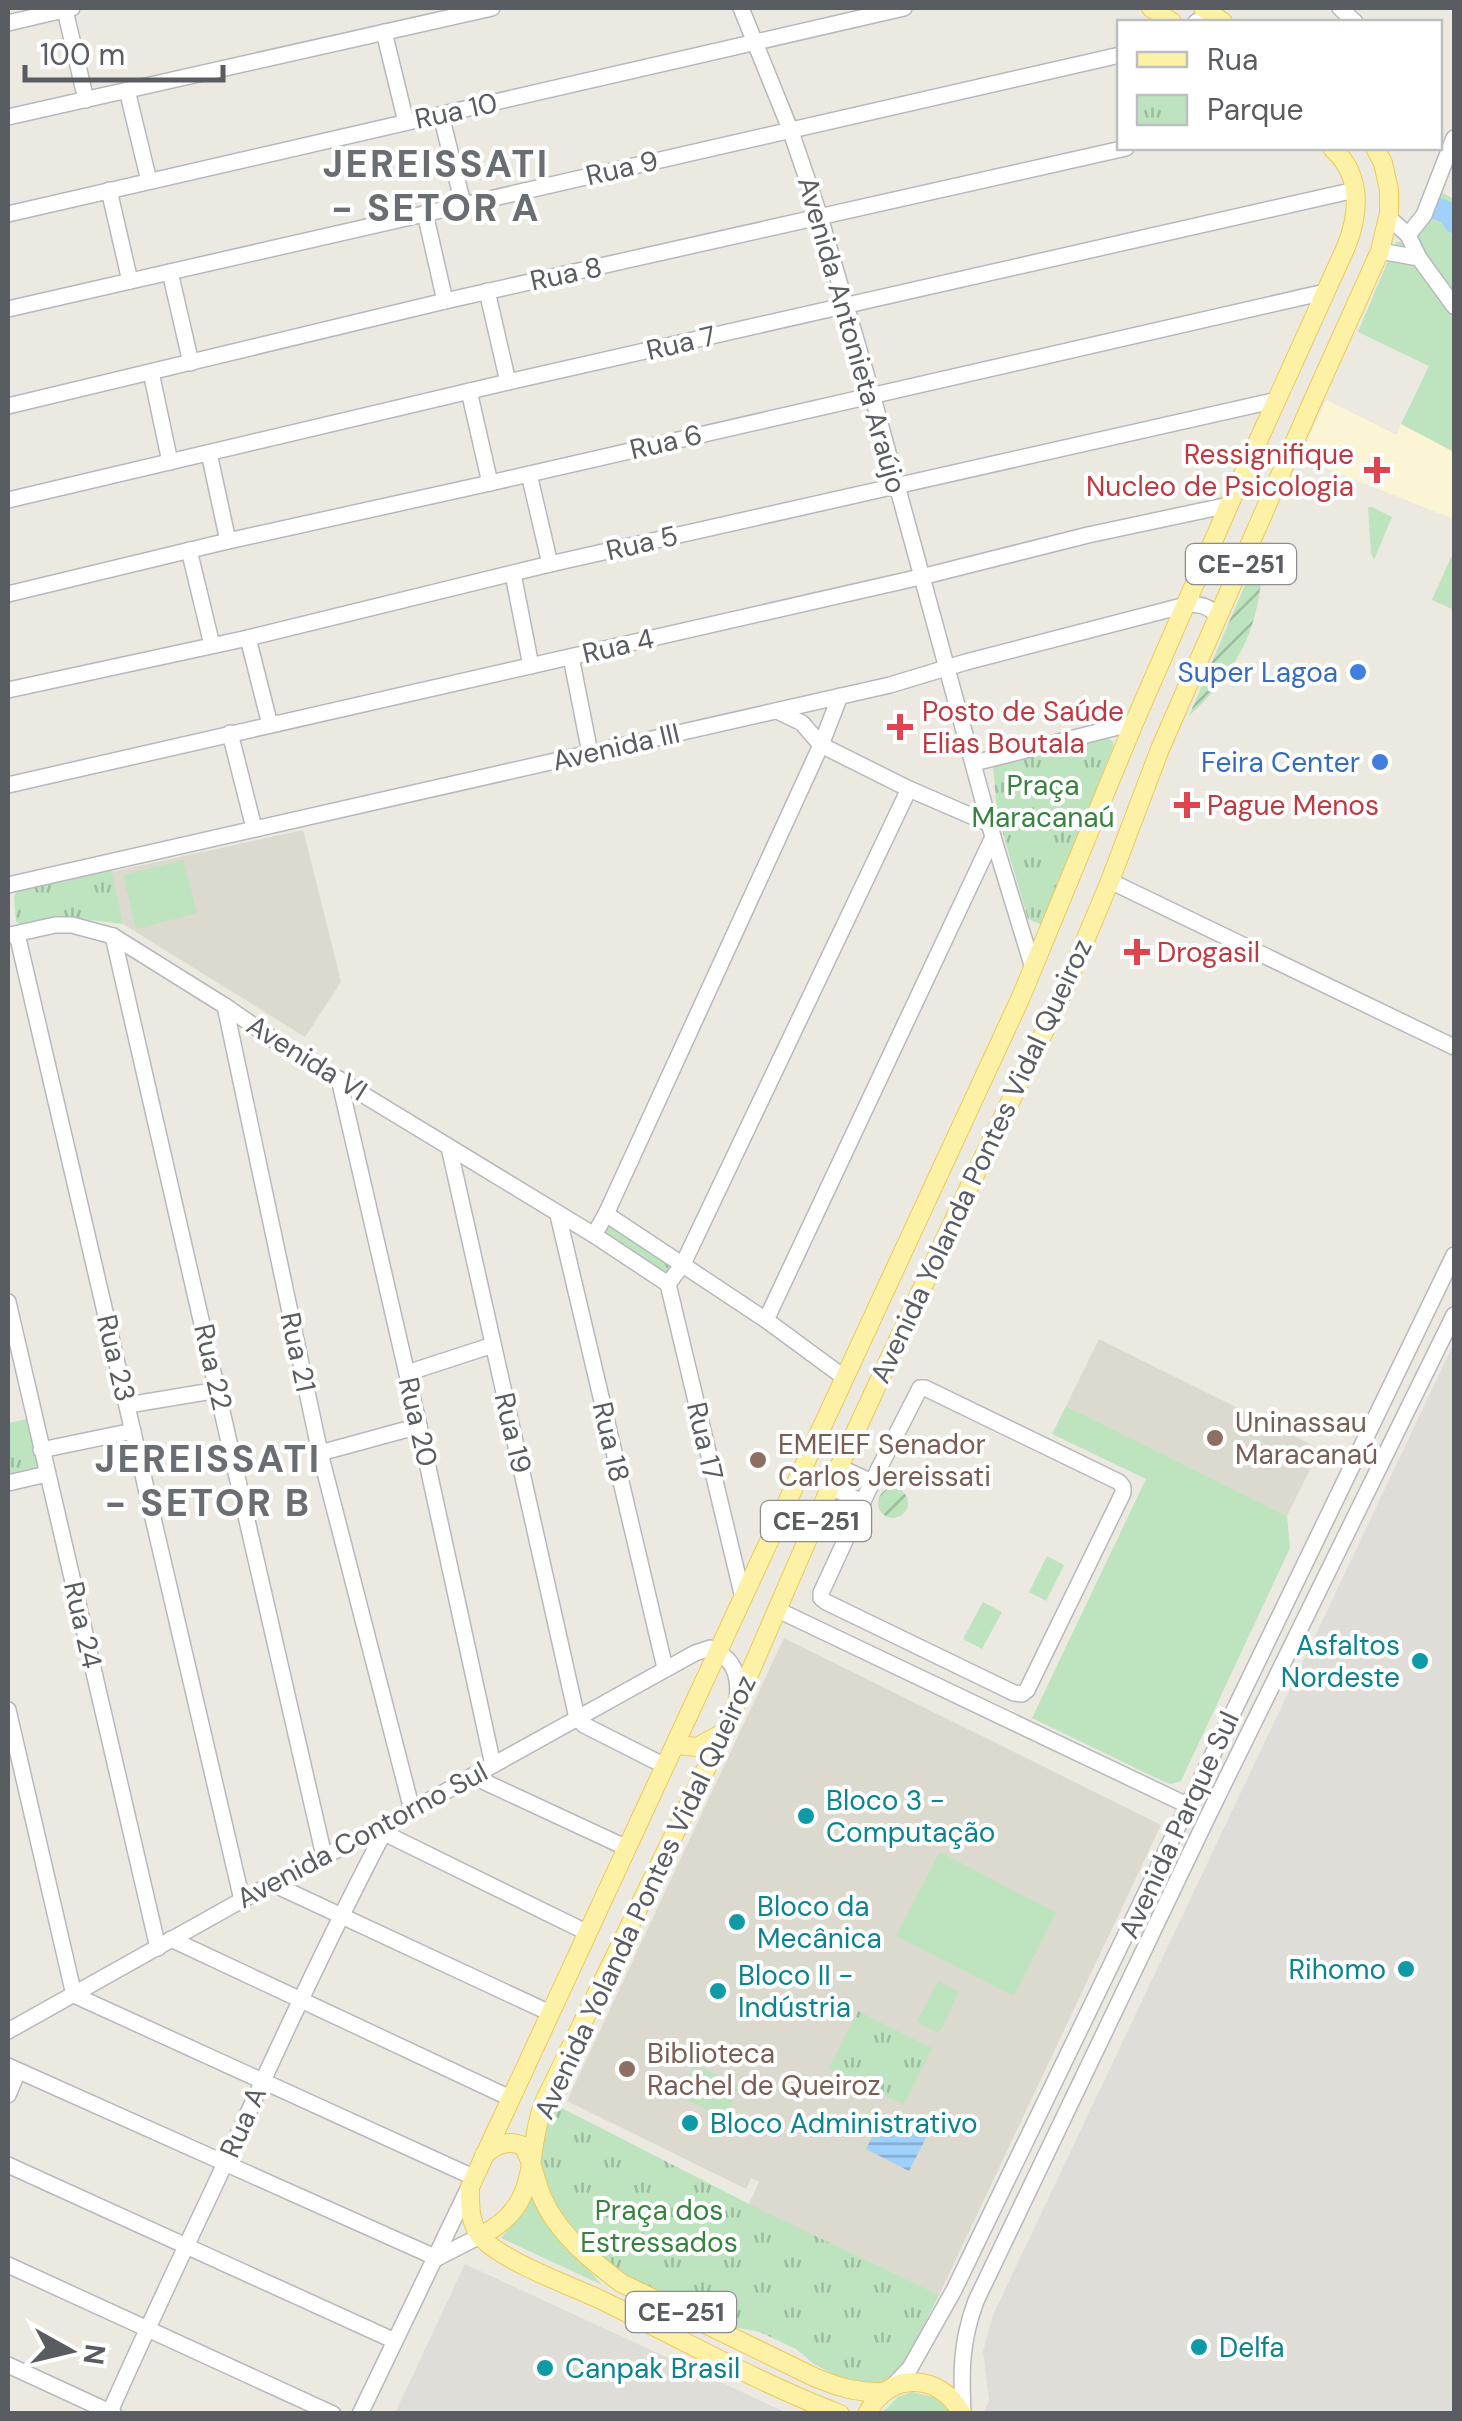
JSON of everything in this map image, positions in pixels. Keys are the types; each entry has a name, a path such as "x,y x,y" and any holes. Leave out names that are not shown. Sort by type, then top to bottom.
{"main road":[{"path":"1334,150 1349,168 1356,190"},
{"name":"Avenida Yolanda Pontes Vidal Queiroz","path":"532,2163 545,2100 724,1732 839,1466 1066,986 1160,749 1380,251 1388,217 1387,177 1377,150"},
{"name":"CE-251","path":"1324,292 1352,233 1356,190"},
{"name":"Avenida Yolanda Pontes Vidal Queiroz","path":"484,2156 943,1168 1324,292"},
{"path":"1284,386 1303,382 1316,391"},
{"path":"960,1130 990,1144"},
{"path":"943,1168 972,1181"},
{"path":"675,1745 696,1747 724,1732"},
{"path":"484,2156 511,2142 522,2146 532,2163"},
{"name":"CE-251","path":"471,2182 484,2156"},
{"name":"CE-251","path":"532,2163 542,2196 558,2224 620,2283 844,2389 862,2393 920,2382 947,2393 963,2414"},
{"name":"CE-251","path":"532,2163 517,2206 499,2226 480,2236 498,2252 796,2397 840,2414"},
{"path":"471,2182 471,2218 480,2236"},
{"path":"867,2414 887,2390"}],"street":[{"path":"8,23 70,8 86,100"},
{"path":"8,117 384,32 422,15 492,8"},
{"name":"Avenida Antonieta Araújo","path":"741,8 790,129 820,218 1033,968"},
{"name":"Rua 10","path":"8,214 904,8"},
{"path":"384,32 406,122"},
{"name":"Rua 9","path":"8,309 1117,56"},
{"path":"127,90 149,181"},
{"path":"441,115 463,204"},
{"path":"1408,236 1424,214 1454,138"},
{"name":"Rua 8","path":"8,406 487,291 1117,150"},
{"path":"109,190 130,281"},
{"name":"Rua 7","path":"8,500 1356,190"},
{"path":"425,213 445,301"},
{"path":"1388,217 1408,236 1454,306"},
{"path":"1380,251 1419,258"},
{"path":"170,272 191,362"},
{"path":"487,291 508,382"},
{"name":"Rua 6","path":"8,594 1324,292"},
{"path":"151,372 170,462"},
{"name":"Rua 5","path":"8,690 896,487 1284,386"},
{"path":"469,391 490,484"},
{"path":"209,453 228,541"},
{"path":"530,474 550,564"},
{"name":"Rua 4","path":"8,786 1229,505"},
{"path":"189,550 212,645"},
{"path":"513,574 531,666"},
{"path":"1186,605 1201,604 1218,616"},
{"name":"Avenida III","path":"8,885 890,685 1186,605"},
{"path":"248,638 270,724"},
{"path":"571,657 590,753"},
{"path":"594,1236 821,745 840,696"},
{"path":"766,1320 991,830 821,745 802,723 777,711"},
{"path":"974,763 1134,722"},
{"path":"230,733 254,828"},
{"path":"668,1284 684,1264 909,789"},
{"path":"1110,881 1454,1047"},
{"name":"Avenida VI","path":"12,935 72,924 113,936 668,1284"},
{"name":"Rua 23","path":"12,935 128,1405 242,1900"},
{"name":"Rua 22","path":"113,936 324,1856"},
{"name":"Rua 21","path":"225,1006 320,1453 412,1810"},
{"name":"Rua 20","path":"339,1079 493,1766"},
{"name":"Rua 19","path":"449,1147 577,1718"},
{"path":"606,1214 766,1320 845,1378"},
{"name":"Rua 18","path":"558,1215 665,1668"},
{"name":"Avenida Parque Sul","path":"887,2390 910,2368 954,2290 1187,1806 1448,1285 1454,1255"},
{"name":"Rua 17","path":"668,1284 743,1598"},
{"name":"Rua 24","path":"8,1302 41,1450 165,1944"},
{"name":"Avenida Parque Sul","path":"963,2414 962,2348 976,2300 1454,1316"},
{"path":"407,1373 493,1346"},
{"path":"925,1388 1123,1487 1022,1694 822,1598 872,1482 917,1392 925,1388"},
{"path":"128,1405 218,1390"},
{"path":"320,1453 419,1426"},
{"path":"41,1450 133,1431"},
{"path":"839,1466 872,1482"},
{"path":"8,1482 47,1474"},
{"path":"830,1487 863,1502"},
{"path":"778,1610 1187,1806"},
{"name":"Avenida Contorno Sul","path":"8,2031 242,1900 379,1831 665,1668 705,1648 719,1652"},
{"path":"719,1652 733,1668 738,1687 736,1705"},
{"path":"8,1710 74,1995 471,2182 360,2414"},
{"path":"577,1718 665,1766"},
{"path":"472,1776 627,1848"},
{"path":"379,1831 588,1933"},
{"name":"Rua A","path":"111,2413 379,1831"},
{"path":"273,1884 550,2013"},
{"path":"165,1944 300,2000 510,2098"},
{"path":"8,2095 13,2068 436,2258"},
{"path":"8,2165 395,2341"},
{"path":"436,2258 480,2236"},
{"path":"8,2265 333,2414"},
{"path":"8,2365 111,2413"}],"shaded area":[{"path":"1326,400 1397,435 1401,424 1454,452 1454,519 1300,458"},
{"path":"303,830 341,982 305,1037 123,924 111,872"},
{"name":"Uninassau Maracanaú","path":"1099,1339 1320,1449 1287,1516 1066,1406"},
{"path":"1454,1343 1454,2413 983,2413 989,2401 983,2351 993,2315"},
{"path":"784,1638 1161,1825 939,2295 747,2208 759,2182 751,2178 746,2189 567,2101"},
{"path":"465,2264 787,2413 395,2413"}],"green space":[{"path":"1428,185 1454,199 1454,240 1445,225 1417,217"},
{"path":"1417,217 1445,225 1454,240 1454,452 1401,424 1429,366 1358,332 1396,242 1411,240"},
{"path":"1368,507 1392,517 1374,560 1371,553"},
{"path":"1262,545 1259,596 1246,640 1223,679 1189,716"},
{"path":"1451,557 1454,559 1452,609 1432,600"},
{"name":"Praça Maracanaú","path":"1107,738 1113,741 1113,747 1040,924 1028,919 997,813 993,765"},
{"path":"183,860 197,913 136,929 123,875"},
{"path":"111,868 123,924 64,917 16,922 14,897 18,889"},
{"path":"611,1221 675,1267 666,1277 602,1237"},
{"path":"1066,1406 1287,1516 1290,1548 1181,1781 1170,1784 1032,1718 1146,1479 1052,1434"},
{"path":"27,1419 38,1468 8,1475 8,1423"},
{"path":"893,1488 903,1493 908,1503 903,1513 893,1518 883,1513 878,1503 883,1493"},
{"path":"1047,1556 1064,1565 1046,1601 1029,1592"},
{"path":"983,1602 1002,1612 982,1649 963,1639"},
{"path":"940,1852 1056,1913 1014,1996 896,1936"},
{"path":"938,1981 959,1992 939,2033 917,2022"},
{"path":"858,2011 932,2048 904,2105 829,2068"},
{"path":"694,2064 740,2086 724,2118 678,2096"},
{"name":"Praça dos Estressados","path":"552,2103 939,2295 901,2370 881,2385 851,2383 814,2364 796,2349 760,2332 734,2327 607,2266 553,2204 541,2166 542,2138"},
{"path":"531,2194 553,2233 602,2285 501,2238 523,2213"},
{"path":"912,2392 938,2398 954,2413 883,2412 898,2397"}],"water":[{"path":"884,2113 928,2134 909,2171 866,2149"}],"waterway":[{"path":"1431,206 1448,213 1454,222"}],"place":[{"name":"Ressignifique Nucleo de Psicologia","path":"1377,470"},
{"name":"Super Lagoa","path":"1358,672"},
{"name":"Posto de Saúde Elias Boutala","path":"900,727"},
{"name":"Feira Center","path":"1380,762"},
{"name":"Pague Menos","path":"1187,805"},
{"name":"Drogasil","path":"1137,952"},
{"name":"Uninassau Maracanaú","path":"1215,1438"},
{"name":"EMEIEF Senador Carlos Jereissati","path":"758,1460"},
{"name":"Asfaltos Nordeste","path":"1420,1661"},
{"name":"Bloco 3 - Computação","path":"806,1816"},
{"name":"Bloco da Mecânica","path":"737,1922"},
{"name":"Rihomo","path":"1406,1969"},
{"name":"Bloco II - Indústria","path":"718,1991"},
{"name":"Biblioteca Rachel de Queiroz","path":"627,2069"},
{"name":"Bloco Administrativo","path":"690,2123"},
{"name":"Delfa","path":"1199,2347"},
{"name":"Canpak Brasil","path":"545,2368"}],"district":[{"name":"JEREISSATI - SETOR A","path":"436,186"},
{"name":"JEREISSATI - SETOR B","path":"208,1481"}]}
